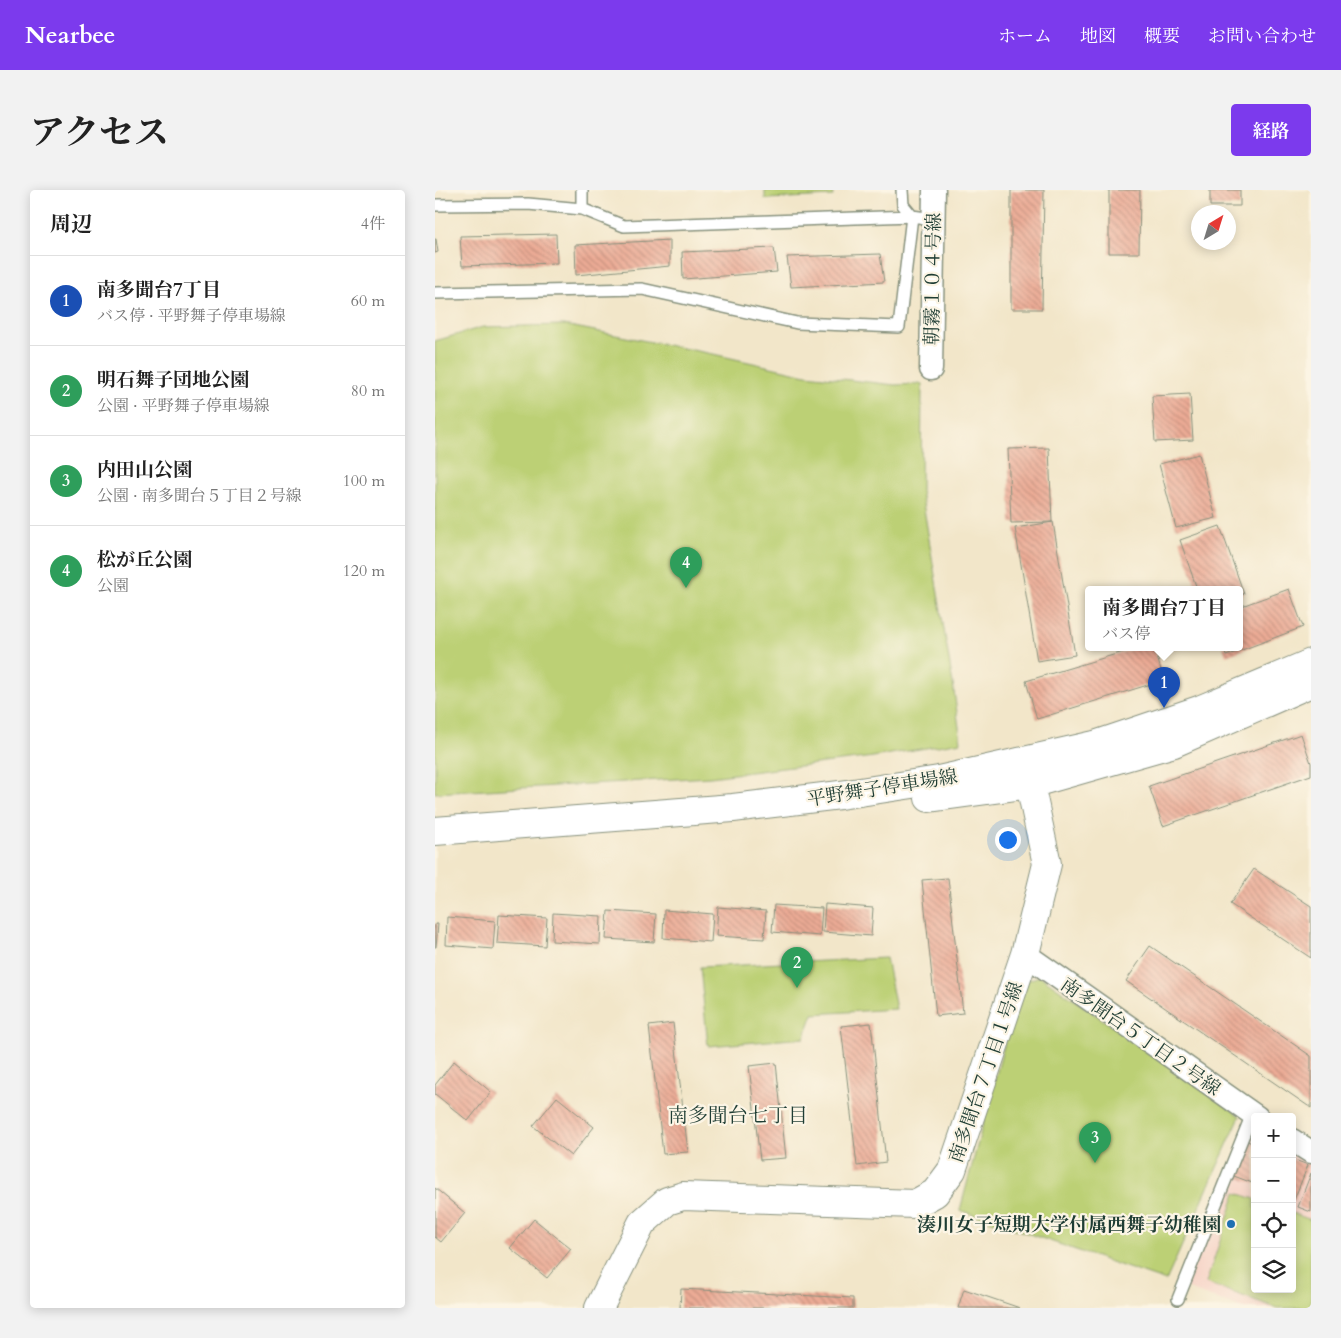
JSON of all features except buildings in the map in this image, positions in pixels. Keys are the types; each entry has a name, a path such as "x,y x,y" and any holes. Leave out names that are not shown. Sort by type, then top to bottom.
{"main road":[{"name":"平野舞子停車場線","path":"435,831 742,807 840,795 930,781 1026,773 1095,745 1199,710 1311,663"},
{"name":"平野舞子停車場線","path":"435,844 784,819 1174,743 1311,683"},
{"name":"南多聞台７丁目１号線","path":"599,1308 642,1224 667,1201 683,1196 915,1204 935,1193 952,1170 1025,954 1047,864 1026,773"}],"street":[{"name":"朝霧１０４号線","path":"931,369 923,217 934,190"},
{"name":"南多聞台５丁目２号線","path":"1025,954 1252,1113"},
{"path":"1296,1143 1311,1152"}],"lane":[{"path":"582,190 582,209"},
{"path":"902,190 903,205 923,217"},
{"path":"435,206 528,204 582,209 624,226 923,217"},
{"path":"435,293 642,289 797,323 899,327 923,217"},
{"path":"1178,1298 1251,1125"}],"shaded area":[{"name":"湊川女子短期大学付属西舞子幼稚園","path":"1247,1128 1251,1128 1251,1293 1296,1293 1296,1151 1311,1161 1311,1308 1241,1308 1183,1287"}],"green space":[{"path":"765,190 832,190 833,196 765,199"},
{"path":"564,325 713,354 806,375 895,385 922,384 921,491 961,742 873,757 710,777 435,793 435,341 483,327"},
{"path":"886,958 896,1009 813,1014 804,1038 708,1046 700,967"},
{"path":"1040,976 1240,1116 1166,1281 960,1210 1021,982"},
{"path":"1236,1193 1251,1198 1251,1293 1296,1293 1296,1214 1311,1220 1311,1308 1277,1308 1206,1283"}],"place":[{"name":"松が丘公園","path":"686,588"},
{"name":"南多聞台7丁目","path":"1164,708"},
{"name":"明石舞子団地公園","path":"797,988"},
{"name":"内田山公園","path":"1095,1163"},
{"name":"湊川女子短期大学付属西舞子幼稚園","path":"1231,1224"}],"district":[{"name":"南多聞台七丁目","path":"738,1115"}]}
